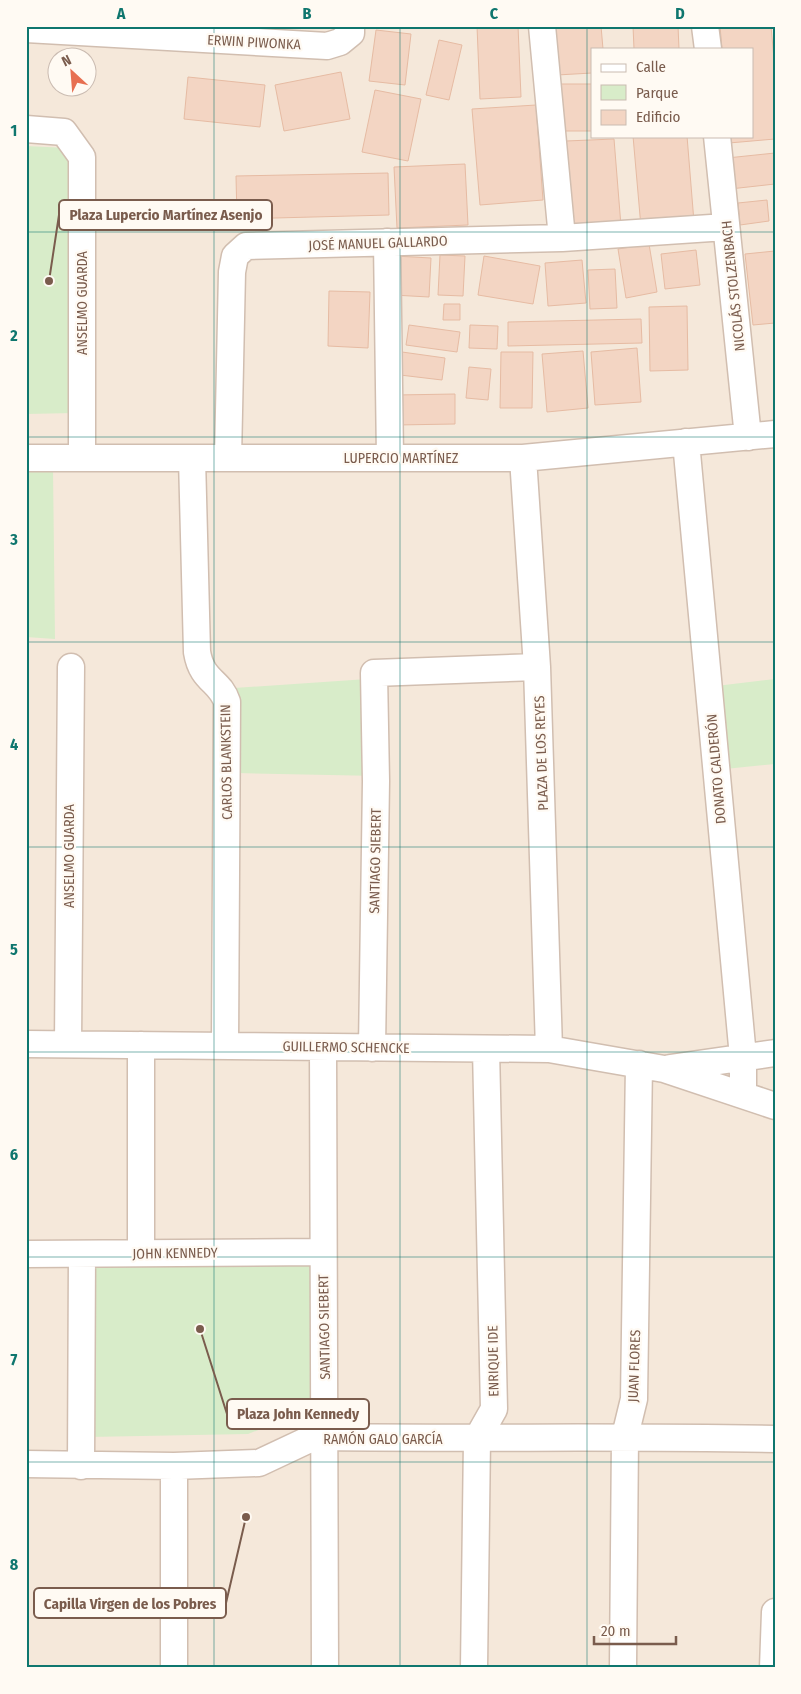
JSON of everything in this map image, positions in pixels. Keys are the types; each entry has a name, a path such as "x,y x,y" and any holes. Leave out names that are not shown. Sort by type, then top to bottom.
{"street":[{"name":"ERWIN PIWONKA","path":"26,29 327,46 340,42 350,33 351,26"},
{"path":"542,26 562,238"},
{"path":"705,26 708,48"},
{"name":"ANSELMO GUARDA","path":"26,129 64,132 82,157 82,458"},
{"name":"NICOLÁS STOLZENBACH","path":"717,138 748,436"},
{"name":"JOSÉ MANUEL GALLARDO","path":"228,458 232,272 235,256 246,246 562,238 726,227"},
{"path":"387,242 390,458"},
{"name":"LUPERCIO MARTÍNEZ","path":"26,458 523,458 775,434"},
{"name":"DONATO CALDERÓN","path":"686,442 743,1057 743,1095"},
{"name":"CARLOS BLANKSTEIN","path":"192,458 197,652 200,667 221,690 227,702 225,1046"},
{"name":"PLAZA DE LOS REYES","path":"523,458 537,667 549,1049"},
{"name":"ANSELMO GUARDA","path":"68,1044 70,667"},
{"name":"SANTIAGO SIEBERT","path":"372,1048 376,781 374,673 537,667"},
{"name":"GUILLERMO SCHENCKE","path":"26,1044 549,1049 664,1069 775,1106"},
{"path":"141,1045 141,1253"},
{"name":"SANTIAGO SIEBERT","path":"323,1047 325,1668"},
{"name":"ENRIQUE IDE","path":"474,1668 477,1439 494,1409 486,1049"},
{"name":"GUILLERMO SCHENCKE","path":"664,1069 775,1052"},
{"name":"JUAN FLORES","path":"623,1668 625,1436 634,1399 639,1064"},
{"name":"JOHN KENNEDY","path":"26,1254 323,1252"},
{"path":"81,1466 82,1254"},
{"name":"RAMÓN GALO GARCÍA","path":"26,1464 174,1466 259,1463 310,1439 325,1437 477,1439 625,1436 775,1440"},
{"path":"174,1466 174,1668"},
{"path":"773,1668 775,1612"}],"shaded area":[{"path":"26,26 775,26 775,1668 26,1668"}],"green space":[{"path":"26,146 68,148 75,413 26,414"},
{"path":"26,468 53,468 55,639 26,637"},
{"path":"382,678 379,776 236,773 234,688"},
{"path":"775,679 775,764 725,769 716,686"},
{"path":"309,1243 314,1408 248,1434 88,1437 90,1249"}],"building":[{"path":"477,26 518,26 521,97 480,99"},
{"path":"554,26 601,26 603,48 591,48 591,73 557,75"},
{"path":"633,26 678,26 679,48 634,48"},
{"path":"720,26 771,26 775,70 775,139 729,143 728,138 754,138 754,48 722,48"},
{"path":"376,30 411,34 405,85 369,81"},
{"path":"439,40 462,45 449,100 426,95"},
{"path":"341,72 350,119 284,131 275,85"},
{"path":"188,77 265,85 260,127 184,119"},
{"path":"557,84 591,84 591,131 558,131"},
{"path":"375,90 421,99 408,161 362,152"},
{"path":"536,105 543,200 480,205 472,109"},
{"path":"633,138 687,138 694,222 641,227"},
{"path":"614,139 621,226 572,228 566,141"},
{"path":"775,153 775,184 730,189 727,158"},
{"path":"465,164 468,225 397,228 394,167"},
{"path":"388,173 389,215 237,219 236,176"},
{"path":"767,200 769,221 740,225 738,203"},
{"path":"649,244 657,292 626,298 618,249"},
{"path":"696,250 700,285 665,289 661,254"},
{"path":"775,251 775,323 753,325 745,254"},
{"path":"440,255 465,256 463,296 438,295"},
{"path":"395,256 431,258 429,297 393,295"},
{"path":"484,256 540,266 533,304 478,295"},
{"path":"582,260 586,303 548,306 545,263"},
{"path":"615,269 617,308 590,309 588,270"},
{"path":"329,291 370,292 368,348 328,346"},
{"path":"444,304 460,304 460,320 443,320"},
{"path":"687,306 688,370 650,371 649,307"},
{"path":"641,319 642,343 508,346 508,322"},
{"path":"409,325 460,332 457,352 406,345"},
{"path":"470,325 498,326 497,349 469,348"},
{"path":"637,348 641,402 595,405 591,352"},
{"path":"583,351 588,408 547,412 542,354"},
{"path":"402,352 445,358 442,380 400,375"},
{"path":"501,352 533,352 532,408 500,408"},
{"path":"469,367 491,369 488,400 466,398"},
{"path":"455,394 455,424 396,425 396,395"}],"place":[{"name":"Plaza Lupercio Martínez Asenjo","path":"49,281"},
{"name":"Plaza John Kennedy","path":"200,1329"},
{"name":"Capilla Virgen de los Pobres","path":"246,1517"}]}
